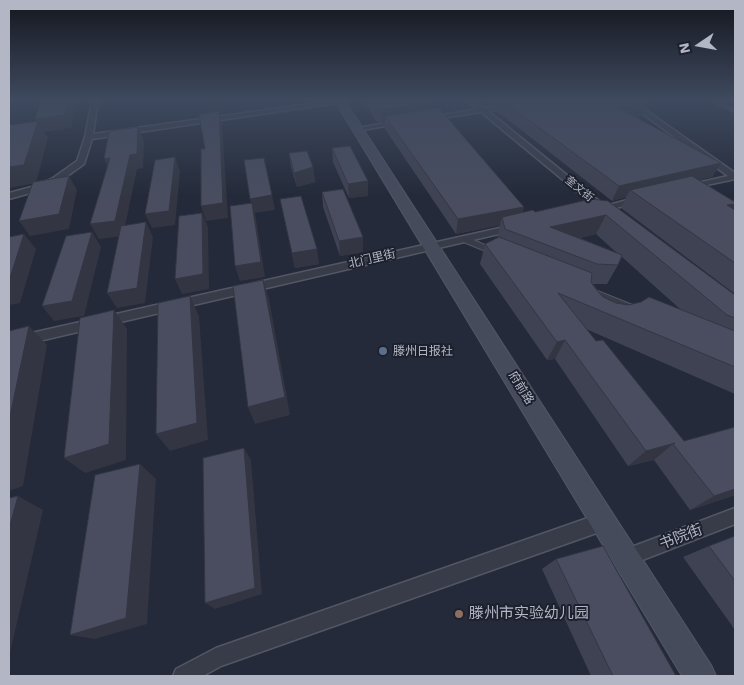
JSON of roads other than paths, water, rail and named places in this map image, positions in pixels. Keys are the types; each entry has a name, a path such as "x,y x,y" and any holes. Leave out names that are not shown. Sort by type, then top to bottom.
{"main road":[{"name":"府前路","path":"360,133 700,676"}],"street":[{"path":"9,196 38,188 71,171 81,162 91,133"},
{"path":"90,137 119,133"},
{"name":"奎文街","path":"509,133 607,212"},
{"path":"673,133 735,177"},
{"path":"678,190 735,177"},
{"path":"585,213 607,212 650,197"},
{"name":"北门里街","path":"9,343 431,245 520,227"},
{"path":"464,239 509,258"},
{"path":"582,288 645,314"},
{"name":"书院街","path":"627,557 735,516"},
{"path":"183,676 216,658 605,522"}],"place":[{"name":"滕州日报社","path":"383,351"},
{"name":"滕州市实验幼儿园","path":"459,614"}]}
